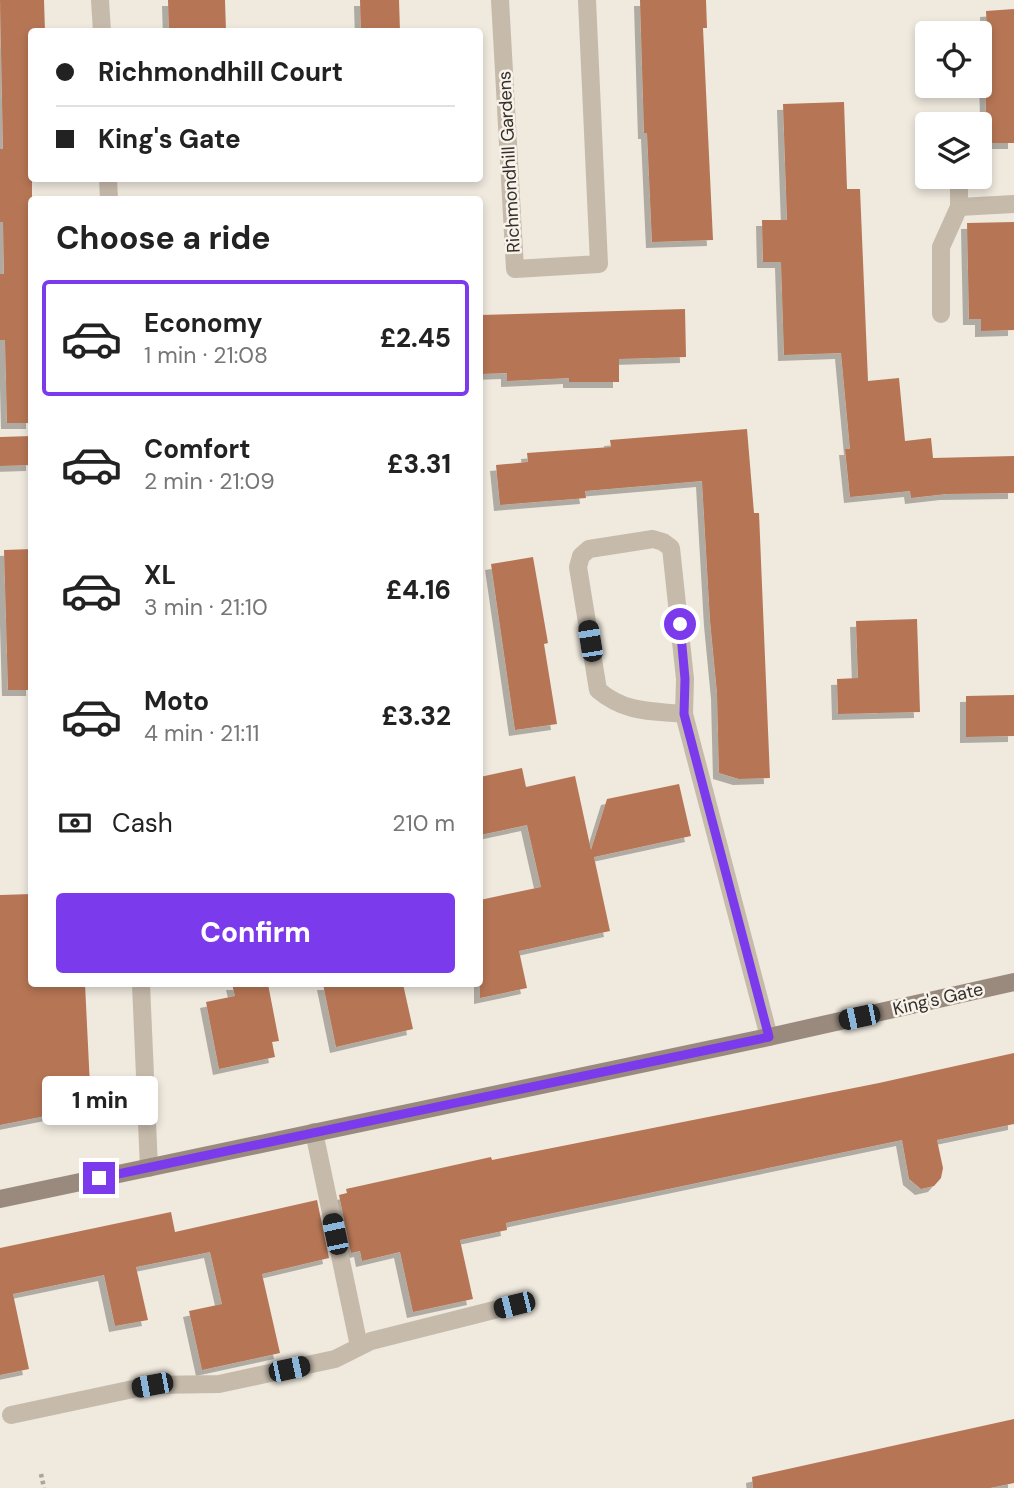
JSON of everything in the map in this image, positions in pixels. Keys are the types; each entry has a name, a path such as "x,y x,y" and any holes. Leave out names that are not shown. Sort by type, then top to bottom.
{"street":[{"path":"100,0 102,28"},
{"name":"Richmondhill Gardens","path":"500,0 515,269 599,264 587,0"},
{"path":"941,314 941,247 959,207 959,189"},
{"path":"959,207 1014,204"},
{"path":"684,714 628,708 612,702 598,690 578,567 581,556 590,549 653,539 671,548 685,679 684,714 769,1037"},
{"name":"King's Gate","path":"0,1199 769,1037 1014,982"},
{"path":"141,987 149,1168"},
{"path":"314,1132 359,1346"},
{"path":"11,1415 152,1385 219,1384 335,1359 371,1341 514,1305"}],"path":[{"path":"41,1474 44,1488"}],"building":[{"path":"0,0 44,0 45,28 28,28 28,182 32,182 32,196 28,196 28,423 7,423 5,340 0,340 0,274 4,274 3,222 0,222 0,149 3,149"},
{"path":"168,0 225,0 226,28 169,28"},
{"path":"360,0 399,0 400,28 361,28"},
{"path":"640,0 706,0 707,28 703,28 713,240 652,242 647,133 644,133"},
{"path":"1014,9 1014,143 992,143 992,112 986,112 986,98 992,98 992,21 986,21 986,11"},
{"path":"844,102 847,189 860,189 868,381 899,378 905,441 931,438 933,458 1014,456 1014,493 946,494 911,498 910,491 850,497 845,449 850,449 841,353 784,355 781,262 763,262 762,220 787,220 783,104"},
{"path":"1014,222 1014,330 981,331 981,319 969,319 967,223"},
{"path":"685,309 686,357 619,359 619,382 569,382 569,378 507,381 507,373 483,374 483,315"},
{"path":"747,429 754,513 759,513 770,778 739,779 719,773 717,693 702,481 585,491 586,498 500,505 496,465 528,462 527,453 611,447 610,440"},
{"path":"28,436 28,465 0,466 0,437"},
{"path":"28,549 28,690 8,690 4,550"},
{"path":"533,557 548,643 544,644 557,724 515,730 491,564"},
{"path":"917,619 920,712 838,714 837,679 858,678 856,621"},
{"path":"1014,695 1014,736 966,737 966,696"},
{"path":"522,768 526,787 575,776 591,850 607,799 679,784 691,836 594,857 610,931 519,951 527,988 480,998 480,987 483,987 483,899 541,887 527,825 483,834 483,776"},
{"path":"28,894 28,987 85,987 91,1107 0,1125 0,895"},
{"path":"233,987 269,987 279,1041 272,1042 275,1057 219,1069 206,1002 235,996"},
{"path":"324,987 404,987 413,1029 336,1047"},
{"path":"1014,1053 1014,1124 937,1140 943,1168 941,1178 934,1186 921,1189 909,1179 902,1140 506,1223 507,1230 460,1240 473,1299 413,1312 400,1252 362,1261 360,1251 351,1253 339,1195 347,1193 346,1189 491,1157 492,1160 879,1083"},
{"path":"317,1200 329,1258 262,1274 280,1353 202,1370 189,1311 222,1304 210,1252 136,1267 148,1320 115,1326 104,1275 13,1294 29,1369 0,1375 0,1248 171,1212 175,1232"},
{"path":"1014,1419 1014,1483 990,1488 753,1488 752,1477"}],"route":[{"path":"99,1178 769,1037 684,714 685,679 680,624"}]}
